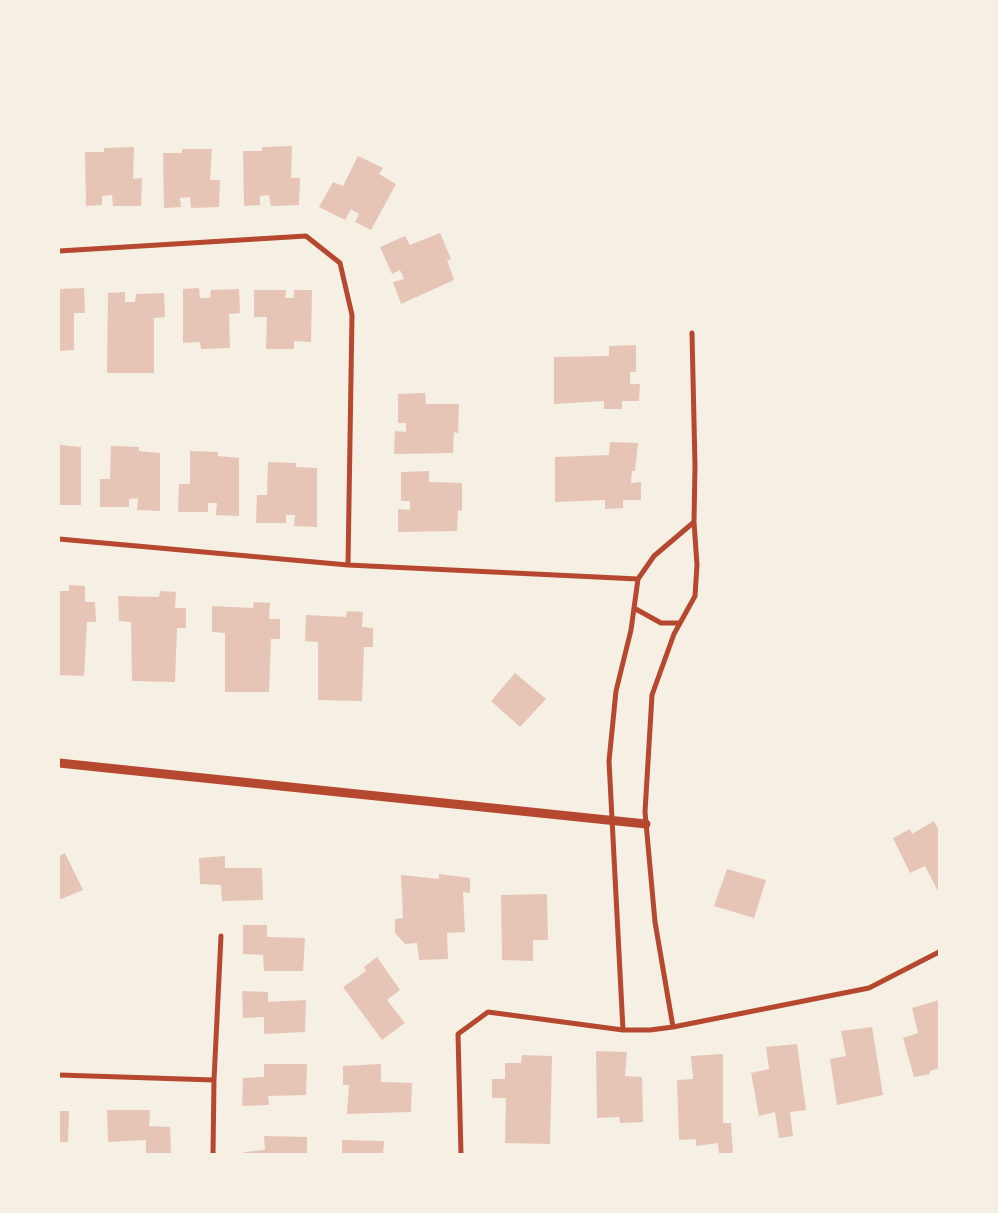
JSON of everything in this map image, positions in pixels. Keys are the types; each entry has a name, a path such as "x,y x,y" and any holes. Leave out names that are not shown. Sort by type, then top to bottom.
{"street":[{"path":"59,251 306,236 340,263 352,315 348,565"},
{"path":"673,1027 655,922 645,812 652,696 674,634 696,596 692,333"},
{"path":"623,1030 609,761 616,691 631,630 638,579 654,556 694,522"},
{"path":"59,539 348,565 638,579"},
{"path":"634,608 661,623 680,623"},
{"path":"59,763 646,824"},
{"path":"213,1154 214,1080 221,936"},
{"path":"461,1154 458,1034 488,1012 623,1030 650,1030 673,1027 869,988 939,952"},
{"path":"59,1075 214,1080"}],"building":[{"path":"292,146 291,178 300,178 299,205 271,206 269,195 260,196 260,205 244,206 243,151 262,151 262,147"},
{"path":"134,147 133,179 142,178 141,206 113,206 112,195 102,196 102,205 86,206 85,152 104,152 104,148"},
{"path":"182,149 212,149 210,180 220,180 219,207 191,208 190,197 180,198 181,207 164,208 163,153 182,153"},
{"path":"358,156 383,168 379,174 396,184 371,230 355,222 359,214 351,209 345,220 319,207 333,182 343,186"},
{"path":"440,233 451,259 447,260 454,280 401,304 393,282 404,279 400,270 392,274 380,247 405,236 410,245"},
{"path":"84,288 85,313 74,313 74,350 59,351 59,289"},
{"path":"199,288 200,298 210,298 211,290 239,289 240,313 229,314 230,348 201,349 200,342 183,343 183,289"},
{"path":"254,290 286,290 285,298 294,298 294,290 312,290 311,342 294,341 294,349 266,349 267,317 254,317"},
{"path":"125,292 125,302 135,302 136,294 164,293 165,317 154,318 154,373 107,373 108,293"},
{"path":"636,345 636,372 630,372 630,384 640,384 639,401 622,401 622,409 604,409 604,401 554,404 554,357 609,356 609,346"},
{"path":"425,393 426,404 459,404 458,433 454,432 453,453 394,454 395,431 406,432 406,423 398,423 398,394"},
{"path":"59,441 61,442 60,445 81,447 81,505 59,505"},
{"path":"610,442 638,443 635,471 632,471 631,483 641,482 641,500 623,500 623,508 605,509 605,500 555,502 555,457 609,455"},
{"path":"111,446 139,447 139,451 160,453 160,511 137,510 138,498 129,499 129,507 100,507 100,479 110,479"},
{"path":"190,451 218,452 218,456 239,458 239,516 216,515 217,503 208,503 208,512 178,512 179,484 190,484"},
{"path":"268,462 296,463 296,467 317,468 317,527 294,526 295,515 286,515 286,523 256,523 257,495 267,495"},
{"path":"429,471 429,482 462,483 462,511 458,510 457,531 398,532 398,509 410,510 410,501 401,501 401,472"},
{"path":"69,585 85,586 85,602 95,602 96,622 87,622 84,676 59,675 59,591 69,591"},
{"path":"160,591 176,592 175,608 186,608 186,628 177,628 175,682 132,681 131,622 119,621 118,596 159,597"},
{"path":"254,602 270,603 269,619 280,619 280,639 271,639 269,692 225,692 225,633 212,632 212,606 253,608"},
{"path":"347,611 363,612 362,627 373,628 373,647 364,647 362,701 318,700 318,642 305,641 306,615 346,617"},
{"path":"515,673 546,699 520,727 491,701"},
{"path":"934,821 939,831 939,891 925,866 910,873 893,838 910,829 912,834"},
{"path":"65,853 83,890 59,900 59,856"},
{"path":"225,856 225,868 262,868 263,900 222,901 221,885 200,884 199,858"},
{"path":"727,869 766,880 754,918 714,906"},
{"path":"439,874 470,878 470,893 463,892 465,932 447,933 448,959 419,960 417,943 405,944 395,933 395,919 403,918 401,875 439,879"},
{"path":"547,894 548,940 533,940 533,961 502,960 501,895"},
{"path":"243,925 267,925 267,937 305,938 303,971 264,971 263,955 243,954"},
{"path":"377,957 400,990 387,1000 405,1023 382,1040 343,987 366,971 364,967"},
{"path":"242,991 268,992 268,1002 306,1000 305,1032 264,1034 264,1017 243,1018"},
{"path":"939,1000 939,1068 930,1071 930,1074 914,1077 903,1038 918,1033 912,1008"},
{"path":"872,1027 883,1095 837,1105 830,1059 846,1056 841,1031"},
{"path":"797,1044 806,1110 790,1112 793,1136 779,1138 775,1112 759,1116 751,1073 769,1069 766,1047"},
{"path":"596,1051 627,1052 625,1076 642,1077 643,1122 620,1123 619,1117 597,1118"},
{"path":"723,1054 723,1123 731,1123 733,1154 719,1154 718,1143 696,1146 696,1139 679,1140 677,1080 693,1079 691,1056"},
{"path":"522,1055 552,1056 550,1144 505,1143 506,1098 492,1098 492,1079 505,1079 505,1063 521,1063"},
{"path":"264,1064 307,1064 306,1095 268,1096 269,1105 242,1106 243,1078 264,1077"},
{"path":"381,1064 381,1082 412,1083 411,1112 347,1114 349,1085 343,1085 343,1066"},
{"path":"107,1110 150,1110 149,1126 170,1127 171,1153 146,1153 146,1140 108,1142"},
{"path":"59,1111 69,1111 68,1142 59,1142"},
{"path":"264,1136 307,1137 307,1154 244,1154 244,1152 265,1150"},
{"path":"342,1140 384,1141 383,1154 342,1154"}]}
